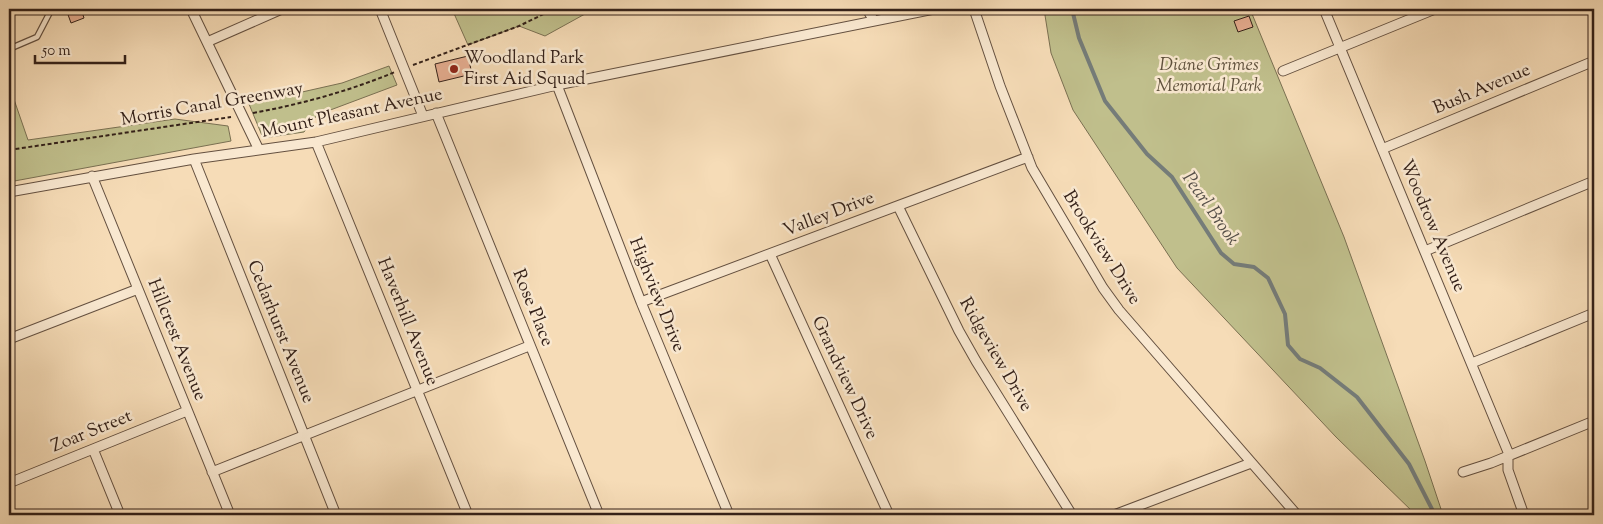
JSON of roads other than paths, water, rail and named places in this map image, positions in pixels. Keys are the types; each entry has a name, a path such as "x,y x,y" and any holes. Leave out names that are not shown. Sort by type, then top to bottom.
{"street":[{"path":"191,9 258,150"},
{"path":"207,42 282,9"},
{"path":"380,9 423,116"},
{"path":"868,9 874,21"},
{"name":"Mount Pleasant Avenue","path":"9,192 194,159 316,142 557,85 934,9"},
{"name":"Brookview Drive","path":"974,9 1000,86 1032,168 1102,288 1297,515"},
{"name":"Woodrow Avenue","path":"1324,9 1508,452 1510,477 1524,515"},
{"path":"1283,70 1434,9"},
{"name":"Bush Avenue","path":"1382,149 1594,61"},
{"name":"Highview Drive","path":"557,85 641,302 729,515"},
{"name":"Rose Place","path":"436,113 599,515"},
{"name":"Haverhill Avenue","path":"316,142 468,515"},
{"name":"Valley Drive","path":"641,302 1028,157"},
{"name":"Cedarhurst Avenue","path":"194,159 336,515"},
{"name":"Hillcrest Avenue","path":"92,176 230,515"},
{"path":"1425,251 1594,181"},
{"name":"Ridgeview Drive","path":"898,206 959,331 1072,515"},
{"name":"Grandview Drive","path":"770,254 889,515"},
{"path":"9,339 138,289"},
{"path":"1472,364 1594,313"},
{"path":"212,472 529,346"},
{"name":"Zoar Street","path":"9,484 187,411"},
{"path":"1463,472 1508,457 1594,421"},
{"path":"93,449 120,515"},
{"path":"1114,515 1251,463"}],"lane":[{"path":"9,49 37,37 50,9"}],"waterway":[{"name":"Pearl Brook","path":"1072,9 1079,38 1105,101 1147,154 1172,177 1221,253 1234,264 1254,267 1268,278 1285,314 1288,345 1300,359 1320,368 1357,397 1409,464 1435,515"}],"place":[{"name":"Woodland Park First Aid Squad","path":"454,69"}],"park label":[{"name":"Diane Grimes Memorial Park","path":"1209,76"}]}
